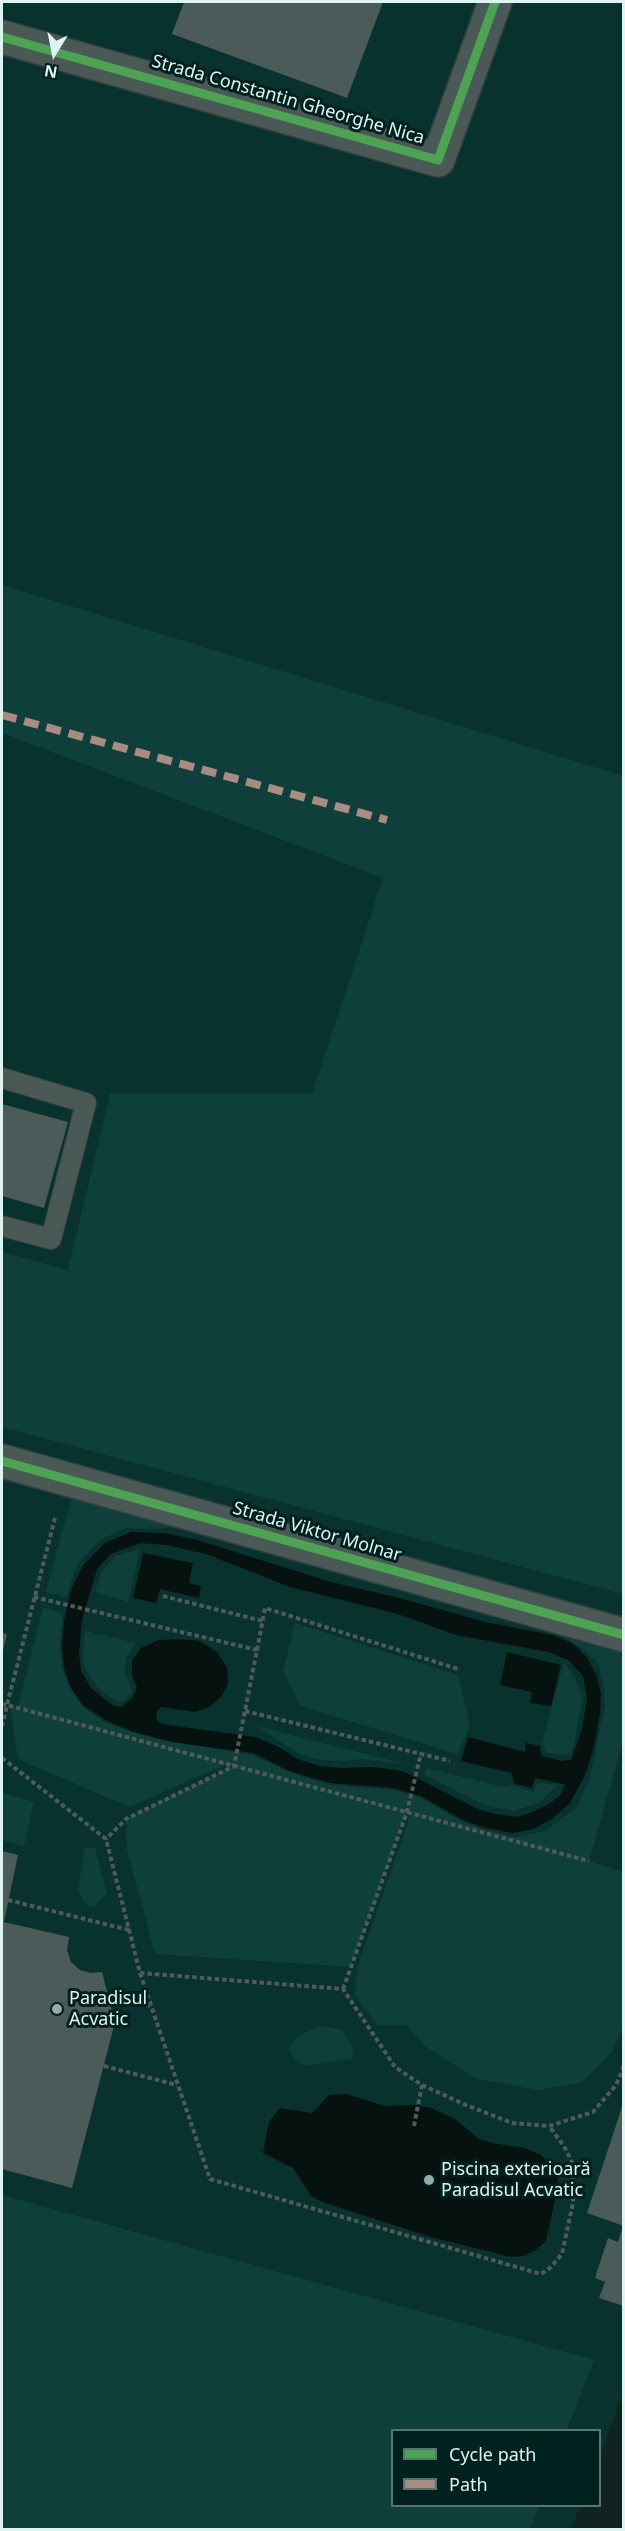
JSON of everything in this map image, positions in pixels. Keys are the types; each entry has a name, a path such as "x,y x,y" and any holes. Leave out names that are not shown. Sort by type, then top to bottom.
{"street":[{"name":"Strada Constantin Gheorghe Nica","path":"2,36 438,160 495,2"},
{"name":"Strada Viktor Molnar","path":"2,1461 624,1635"}],"lane":[{"path":"2,1078 86,1102 51,1239 2,1226"}],"path":[{"path":"2,1726 4,1705 55,1518"},
{"path":"163,1596 263,1621"},
{"path":"34,1597 257,1650"},
{"path":"235,1764 265,1608 458,1670"},
{"path":"4,1705 407,1809 588,1861"},
{"path":"245,1711 450,1761"},
{"path":"343,1989 407,1809 421,1753"},
{"path":"2,1758 106,1839 140,1973 210,2179 541,2274 550,2268 562,2254 573,2203 573,2164 564,2146 549,2126"},
{"path":"106,1839 126,1819 235,1764"},
{"path":"8,1900 129,1930"},
{"path":"140,1973 343,1989"},
{"path":"343,1989 395,2067 422,2085 513,2123 549,2126 593,2112 616,2085 624,2066"},
{"path":"109,1996 151,2006"},
{"path":"104,2066 178,2085"},
{"path":"414,2126 422,2085"}],"shaded area":[{"path":"2,2 623,2 623,2394 601,2453 601,2429 391,2429 391,2507 580,2507 571,2529 2,2530"},
{"path":"2,585 623,776 623,1594 2,1427 2,1252 68,1270 110,1094 312,1094 383,878 2,733"},
{"path":"72,1496 183,1526 158,1529 126,1528 100,1540 77,1565 66,1597 46,1592"},
{"path":"131,1532 163,1533 194,1539 331,1582 400,1598 485,1622 552,1635 572,1643 587,1657 597,1677 601,1694 594,1748 584,1777 570,1803 552,1819 534,1829 512,1833 482,1827 463,1820 421,1796 393,1788 330,1783 289,1771 253,1753 172,1742 134,1732 107,1721 83,1705 70,1686 64,1668 62,1648 64,1622 71,1590 83,1565 105,1543","holes":["140,1543 166,1545 206,1554 290,1587 398,1614 456,1635 548,1652 568,1660 583,1676 587,1698 582,1730 571,1760 561,1761 541,1756 540,1746 526,1743 525,1752 468,1737 461,1761 511,1773 515,1784 532,1788 535,1778 563,1784 565,1786 560,1795 551,1803 530,1813 516,1817 496,1814 480,1810 403,1771 372,1767 320,1766 297,1759 281,1748 256,1737 161,1724 157,1720 156,1713 161,1707 195,1712 209,1707 221,1697 228,1684 227,1667 217,1652 200,1641 159,1640 141,1648 132,1660 132,1675 137,1688 132,1698 122,1707 112,1705 91,1688 81,1670 79,1654 82,1620 97,1569 111,1554"]},
{"path":"140,1549 128,1602 95,1592 102,1571 115,1556"},
{"path":"143,1553 193,1563 189,1583 201,1586 199,1598 160,1589 156,1603 133,1598"},
{"path":"43,1607 63,1613 60,1646 62,1667 69,1687 82,1706 106,1723 156,1739 252,1755 297,1775 331,1785 394,1790 421,1798 461,1821 515,1837 545,1831 578,1806 590,1777 605,1707 604,1688 599,1665 586,1651 562,1636 561,1629 623,1646 623,1741 589,1861 623,1872 623,2027 612,2052 581,2083 538,2090 477,2079 426,2047 406,2025 378,2025 355,1994 357,1968 411,1814 407,1812 351,1967 155,1954 127,1850 126,1819 234,1766 227,1764 129,1807 18,1759 10,1706 18,1707"},
{"path":"295,1623 458,1675 470,1726 458,1754 300,1706 283,1672"},
{"path":"85,1631 136,1643 127,1656 124,1669 132,1692 124,1701 117,1701 108,1696 98,1688 87,1672 83,1661"},
{"path":"507,1652 561,1665 551,1706 530,1703 532,1692 500,1685"},
{"path":"564,1662 576,1680 582,1699 571,1753 564,1755 546,1753 542,1743"},
{"path":"256,1726 406,1764 361,1759 322,1760 301,1755"},
{"path":"426,1768 503,1787 511,1785 533,1792 538,1783 557,1785 539,1803 513,1811 486,1806 425,1775"},
{"path":"2,1793 34,1802 24,1846 2,1840"},
{"path":"85,1847 95,1848 107,1893 94,1907 86,1905 78,1891"},
{"path":"320,2026 342,2030 354,2050 352,2059 305,2066 294,2059 289,2049 296,2037"},
{"name":"Piscina exterioară Paradisul Acvatic","path":"346,2094 385,2106 416,2105 431,2108 455,2119 479,2139 524,2148 541,2155 558,2174 558,2186 546,2241 536,2250 524,2256 511,2257 431,2237 325,2203 311,2196 293,2168 263,2153 269,2122 280,2108 312,2113 329,2095"},
{"path":"2,2195 594,2360 567,2429 391,2429 391,2507 539,2507 530,2529 2,2529"}],"building":[{"path":"184,2 383,2 347,98 172,34"},
{"path":"2,1104 68,1122 44,1208 2,1196"},
{"path":"2,1633 7,1634 2,1655"},
{"name":"Paradisul Acvatic","path":"2,1851 18,1855 4,1922 69,1937 67,1950 71,1962 80,1970 91,1973 102,1972 115,2022 72,2188 2,2169"},
{"path":"624,2105 624,2226 587,2213"},
{"path":"623,2226 624,2306 599,2298 605,2282 595,2278 608,2238 618,2242"}],"marked path":[{"path":"2,715 387,820"}],"cycle path":[{"path":"2,37 438,160 495,2"},
{"path":"2,1461 624,1635"}],"place":[{"name":"Paradisul Acvatic","path":"57,2009"},
{"name":"Piscina exterioară Paradisul Acvatic","path":"429,2180"}]}
